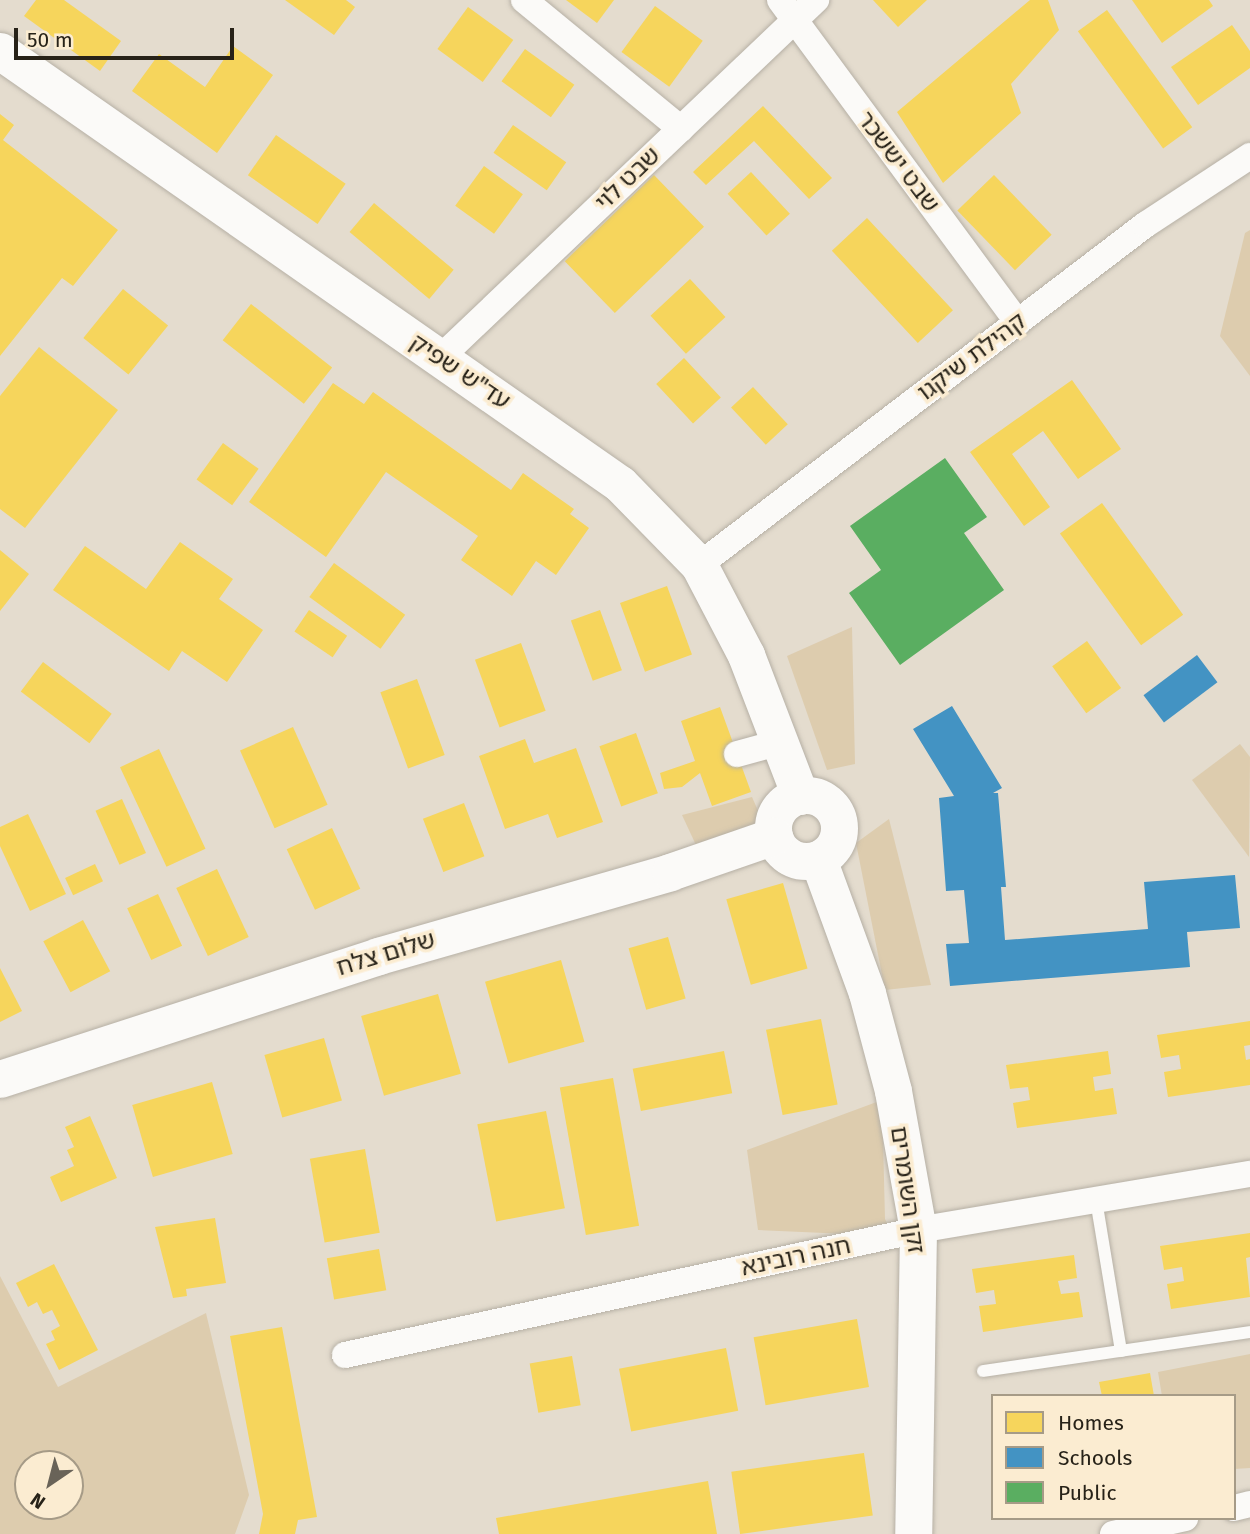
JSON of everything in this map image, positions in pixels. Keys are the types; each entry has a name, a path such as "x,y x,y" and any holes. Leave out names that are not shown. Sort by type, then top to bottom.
{"street":[{"path":"524,0 681,129"},
{"name":"שבט יששכר","path":"780,0 1018,323"},
{"name":"שבט לוי","path":"439,359 816,0"},
{"name":"עד\"ש שפיק","path":"0,51 620,484 699,565 746,655 800,796"},
{"name":"קהילת שיקגו","path":"699,565 1145,225 1250,156"},
{"path":"737,754 781,742"},
{"path":"800,796 818,797 837,815 837,841 818,859 791,857 774,836 774,821 781,807 800,796"},
{"name":"שלום צלח","path":"0,1079 378,956 670,872 774,836"},
{"name":"זקן השומרים","path":"818,859 870,1005 893,1091 918,1230 914,1534"},
{"name":"חנה רובינא","path":"345,1355 918,1230 1250,1174"},
{"path":"1113,1534 1176,1520"}],"lane":[{"path":"1096,1200 1121,1351"},
{"path":"983,1371 1250,1332"}],"shaded area":[{"path":"1250,230 1250,376 1220,336 1245,233"},
{"path":"852,627 855,764 827,770 787,656"},
{"path":"1240,744 1250,757 1249,857 1192,780"},
{"path":"752,797 770,838 702,858 682,815"},
{"path":"889,819 931,985 885,990 856,843"},
{"path":"882,1100 885,1219 893,1236 758,1230 747,1150"},
{"path":"0,1276 58,1387 206,1313 249,1495 235,1534 0,1534"},
{"path":"1250,1354 1250,1468 1236,1469 1236,1394 1162,1394 1158,1372"}],"building: Homes":[{"path":"36,0 64,0 121,41 100,71 24,16"},
{"path":"285,0 346,0 355,7 334,35"},
{"path":"566,0 614,0 597,23"},
{"path":"873,0 927,0 898,27"},
{"path":"1030,0 1048,0 1059,30 1011,84 1021,113 943,183 897,112"},
{"path":"1132,0 1209,0 1213,6 1162,43"},
{"path":"655,6 703,41 669,87 621,52"},
{"path":"468,7 513,40 483,82 437,49"},
{"path":"1107,10 1192,127 1163,148 1078,31"},
{"path":"1232,25 1250,51 1250,68 1198,105 1171,67"},
{"path":"233,46 273,75 217,153 132,91 159,54 205,87"},
{"path":"525,49 574,85 551,117 501,81"},
{"path":"763,106 832,178 809,199 754,141 706,185 693,172"},
{"path":"0,114 14,125 3,140 118,230 73,286 62,278 0,356"},
{"path":"513,125 566,162 547,190 493,153"},
{"path":"276,135 346,184 318,224 248,175"},
{"path":"484,166 523,194 494,234 455,206"},
{"path":"751,172 790,214 766,236 728,194"},
{"path":"654,175 704,227 615,313 565,261"},
{"path":"994,175 1052,235 1015,270 957,210"},
{"path":"374,203 454,270 429,299 350,232"},
{"path":"867,218 953,310 918,343 832,251"},
{"path":"690,279 725,317 686,354 651,316"},
{"path":"123,289 168,326 128,374 83,338"},
{"path":"251,304 332,367 304,404 223,340"},
{"path":"39,347 118,410 25,528 0,509 0,396"},
{"path":"684,358 721,397 693,423 656,384"},
{"path":"1072,380 1121,449 1078,479 1043,431 1012,454 1050,507 1024,526 970,452"},
{"path":"333,383 364,404 373,392 511,490 523,473 574,509 570,514 589,528 556,575 536,561 512,596 461,560 478,536 386,472 326,557 249,502"},
{"path":"753,387 788,424 766,445 731,407"},
{"path":"223,443 259,469 232,505 197,479"},
{"path":"1102,503 1183,615 1141,645 1060,534"},
{"path":"180,542 233,579 219,599 263,630 227,682 182,651 169,671 53,590 85,546 146,589"},
{"path":"0,550 29,574 0,611"},
{"path":"334,563 405,615 381,649 309,597"},
{"path":"667,586 692,655 645,672 620,603"},
{"path":"309,610 347,636 333,657 294,632"},
{"path":"600,610 622,670 593,681 571,621"},
{"path":"1087,641 1121,688 1086,713 1052,666"},
{"path":"521,643 546,711 500,727 475,660"},
{"path":"43,662 112,714 89,743 21,692"},
{"path":"417,679 445,755 408,768 380,692"},
{"path":"720,707 751,792 712,806 700,773 682,787 664,789 660,773 695,761 681,721"},
{"path":"293,727 328,805 275,828 240,751"},
{"path":"636,733 658,793 621,806 599,746"},
{"path":"525,739 534,763 576,748 603,822 557,838 548,814 505,829 479,756"},
{"path":"159,749 205,849 167,867 120,767"},
{"path":"122,799 146,853 120,865 96,811"},
{"path":"464,803 484,856 443,872 423,819"},
{"path":"28,814 66,894 30,911 0,846 0,827"},
{"path":"332,828 360,889 315,910 287,849"},
{"path":"95,864 103,881 73,895 65,878"},
{"path":"217,869 249,937 208,956 176,888"},
{"path":"783,883 808,969 751,985 726,899"},
{"path":"158,894 182,946 151,960 127,908"},
{"path":"83,920 110,971 70,992 43,941"},
{"path":"668,937 686,999 646,1010 629,948"},
{"path":"561,960 584,1042 508,1063 485,982"},
{"path":"0,968 22,1011 0,1022"},
{"path":"438,994 461,1074 384,1096 361,1016"},
{"path":"821,1019 838,1104 783,1115 766,1030"},
{"path":"1250,1021 1250,1045 1244,1046 1246,1060 1250,1059 1250,1085 1168,1097 1164,1072 1181,1069 1179,1055 1161,1058 1157,1035"},
{"path":"324,1038 342,1100 282,1118 264,1055"},
{"path":"724,1051 732,1093 641,1111 633,1069"},
{"path":"1108,1051 1111,1074 1093,1077 1095,1091 1113,1088 1117,1114 1017,1128 1013,1103 1030,1100 1028,1087 1010,1089 1006,1065"},
{"path":"613,1078 639,1226 586,1235 560,1087"},
{"path":"212,1082 233,1154 153,1177 132,1105"},
{"path":"546,1111 565,1208 496,1222 477,1124"},
{"path":"90,1116 117,1178 61,1202 50,1177 74,1166 67,1150 74,1147 65,1127"},
{"path":"365,1149 380,1233 325,1242 310,1159"},
{"path":"215,1218 226,1283 186,1289 187,1296 173,1298 155,1227"},
{"path":"1250,1233 1250,1257 1246,1258 1250,1297 1171,1309 1167,1284 1184,1281 1182,1267 1164,1270 1160,1246"},
{"path":"379,1249 386,1290 334,1300 327,1258"},
{"path":"1074,1255 1077,1278 1058,1281 1061,1294 1079,1292 1083,1317 983,1332 979,1306 996,1304 994,1290 976,1293 972,1269"},
{"path":"54,1264 98,1350 59,1370 46,1344 55,1340 51,1331 60,1326 52,1310 43,1314 37,1302 28,1307 16,1283"},
{"path":"857,1319 869,1387 766,1405 754,1337"},
{"path":"282,1327 317,1517 298,1520 295,1534 259,1534 263,1514 230,1336"},
{"path":"726,1348 738,1411 631,1432 619,1369"},
{"path":"572,1356 581,1405 538,1413 530,1363"},
{"path":"1150,1373 1154,1394 1102,1394 1099,1382"},
{"path":"864,1453 873,1515 740,1534 731,1472"},
{"path":"708,1481 717,1534 499,1534 496,1518"}],"building: Schools":[{"path":"1197,655 1217,682 1164,722 1143,695"},
{"path":"952,706 1002,788 993,793 998,793 1006,887 1001,887 1005,940 1148,929 1144,882 1235,875 1240,928 1187,932 1190,967 950,986 946,944 969,943 964,890 946,891 939,798 954,796 913,729"}],"building: Public":[{"path":"945,458 987,517 964,533 1004,590 900,665 849,593 881,570 850,526"}]}
